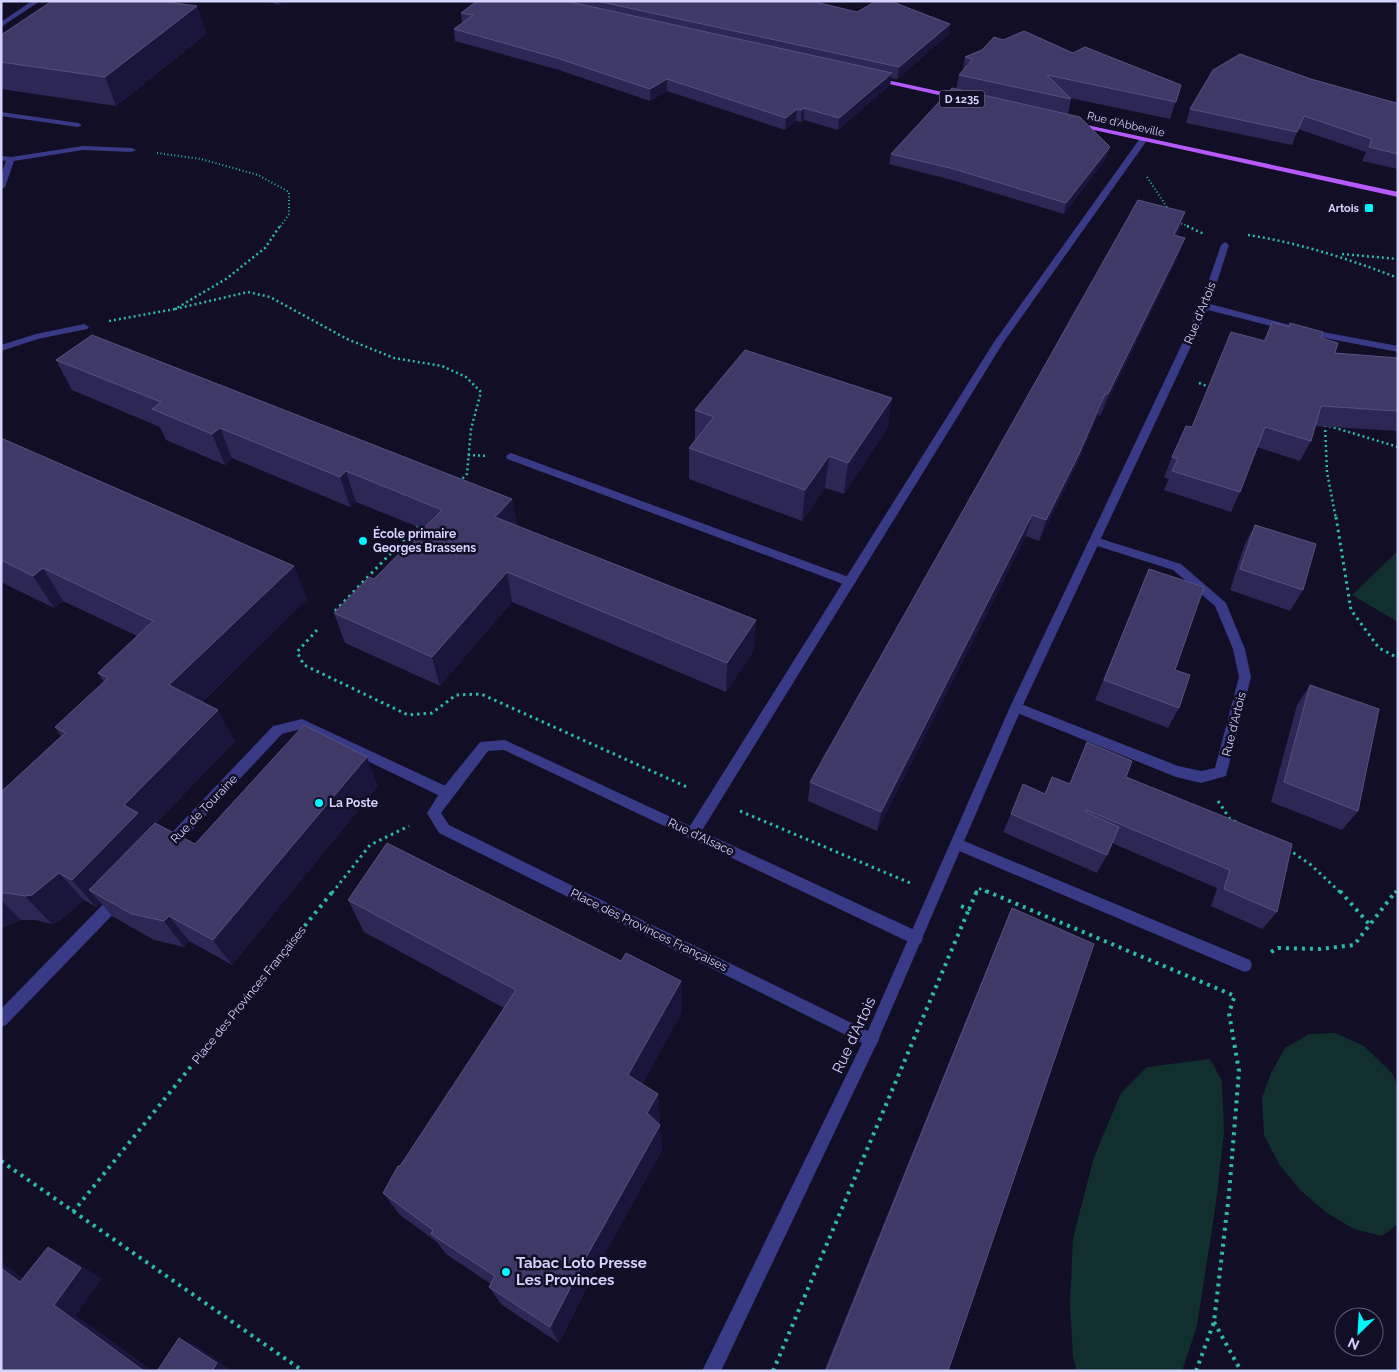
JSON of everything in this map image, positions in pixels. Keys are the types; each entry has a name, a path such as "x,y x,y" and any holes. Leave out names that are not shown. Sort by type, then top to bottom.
{"main road":[{"name":"D 1235","path":"865,77 972,101"},
{"name":"Rue d'Abbeville","path":"1068,122 1398,196"}],"street":[{"path":"1,25 37,1"},
{"path":"1,114 78,125"},
{"path":"694,833 999,342 1144,139"},
{"path":"1,158 11,159 83,148 132,150"},
{"path":"1,187 11,159"},
{"name":"Rue d'Artois","path":"711,1371 870,1040 936,894 1016,707 1176,372 1205,306 1225,245"},
{"path":"1205,306 1314,334 1398,349"},
{"path":"1,348 36,337 84,327"},
{"path":"511,457 850,582"},
{"name":"Rue d'Artois","path":"1095,541 1177,567 1220,603 1239,649 1245,677 1221,772 1201,777"},
{"path":"1016,707 1176,771 1201,777"},
{"name":"Rue de Touraine","path":"157,858 278,730 302,724 447,792"},
{"name":"Rue d'Alsace","path":"447,792 485,746 506,745 916,938"},
{"path":"434,813 447,792"},
{"name":"Place des Provinces Françaises","path":"434,813 444,829 870,1040"},
{"path":"957,844 1245,965"},
{"path":"1,1020 130,886"}],"path":[{"path":"132,150 201,159 258,175 289,192 289,214 265,248 226,279 175,309"},
{"path":"1148,178 1171,214"},
{"path":"1245,234 1274,238 1336,254 1398,278"},
{"path":"1336,254 1398,259"},
{"path":"84,327 248,292 270,296 346,339 394,358 442,366 466,377 481,392 471,429 467,474 453,489"},
{"path":"1176,372 1219,392"},
{"path":"1316,422 1398,447"},
{"path":"1325,425 1327,472 1352,610 1379,648 1398,658"},
{"path":"336,611 425,518"},
{"path":"1201,777 1230,819 1239,823"},
{"name":"Place des Provinces Françaises","path":"74,1212 370,845 434,813"},
{"path":"1280,846 1297,854 1337,887 1370,925"},
{"path":"774,1371 978,888 1235,996"},
{"path":"1196,1371 1214,1322 1229,1194 1239,1071 1229,1013 1245,965 1278,948 1320,949 1354,944 1398,889"},
{"path":"936,894 969,909"},
{"path":"1,1161 303,1371"},
{"path":"1214,1322 1241,1371"}],"green space":[{"path":"1398,551 1398,622 1352,595"},
{"path":"1335,1033 1364,1046 1393,1074 1398,1089 1398,1224 1382,1236 1354,1229 1327,1213 1300,1190 1279,1164 1264,1135 1262,1098 1271,1073 1285,1048 1309,1034"},
{"path":"1210,1059 1222,1081 1224,1132 1216,1203 1197,1326 1182,1371 1077,1371 1073,1357 1070,1302 1073,1238 1094,1157 1121,1093 1147,1067"}],"building":[{"path":"52,1 160,1 197,6 105,77 1,62 1,35"},
{"path":"477,1 566,1 892,73 839,118 804,108 802,110 797,109 786,118 667,79 650,89 557,58 454,29 473,15 461,13"},
{"path":"597,1 811,1 857,12 876,1 890,1 950,24 899,67"},
{"path":"1024,31 1073,53 1085,47 1181,85 1176,102 1047,75 1071,99 959,75 973,59 965,57 982,50 994,37 1003,40"},
{"path":"1240,54 1311,79 1398,102 1398,154 1369,147 1372,139 1304,116 1297,132 1190,109 1213,70"},
{"path":"952,88 1080,117 1110,147 1066,203 954,169 891,154"},
{"path":"1138,200 1185,212 1174,235 1185,238 1108,394 1105,394 1079,454 1046,520 1032,515 881,812 810,782"},
{"path":"1272,322 1289,327 1290,323 1323,332 1321,338 1338,343 1335,353 1398,358 1398,411 1321,406 1311,441 1265,427 1240,492 1172,471 1178,459 1172,457 1186,426 1192,427 1231,332 1265,341"},
{"path":"92,335 512,499 495,517 756,620 727,663 507,572 432,657 334,613 369,577 374,579 442,510 346,471 340,477 220,428 212,434 152,409 161,402 56,360"},
{"path":"745,350 892,398 848,463 829,456 805,490 689,448 714,417 695,410"},
{"path":"1,438 294,566 169,685 218,710 124,805 138,813 72,880 59,873 32,895 25,896 1,893 1,792 65,733 55,727 108,678 98,673 153,621 43,568 33,576 1,560"},
{"path":"1255,525 1316,544 1303,590 1240,569"},
{"path":"1149,569 1204,587 1175,670 1190,675 1179,708 1104,680"},
{"path":"1310,685 1379,709 1358,811 1284,782"},
{"path":"304,725 367,757 213,940 169,916 164,921 132,914 89,890 155,823 195,844"},
{"path":"1087,742 1132,761 1126,777 1292,844 1277,912 1224,889 1230,870 1086,810 1086,812 1119,827 1107,855 1011,814 1023,784 1045,794 1052,777 1070,784"},
{"path":"387,843 621,961 626,953 681,981 628,1075 658,1094 647,1113 660,1125 588,1254 550,1327 489,1287 495,1276 431,1234 433,1230 383,1193 398,1166 400,1166 516,990 348,900"},
{"path":"1012,908 1094,944 948,1371 826,1371"},
{"path":"48,1247 81,1268 54,1305 144,1371 1,1371 1,1268 20,1282"},
{"path":"179,1338 217,1363 212,1371 157,1371"}],"place":[{"name":"Artois","path":"1369,208"},
{"name":"École primaire Georges Brassens","path":"363,541"},
{"name":"La Poste","path":"319,803"},
{"name":"Tabac Loto Presse Les Provinces","path":"506,1272"}]}
